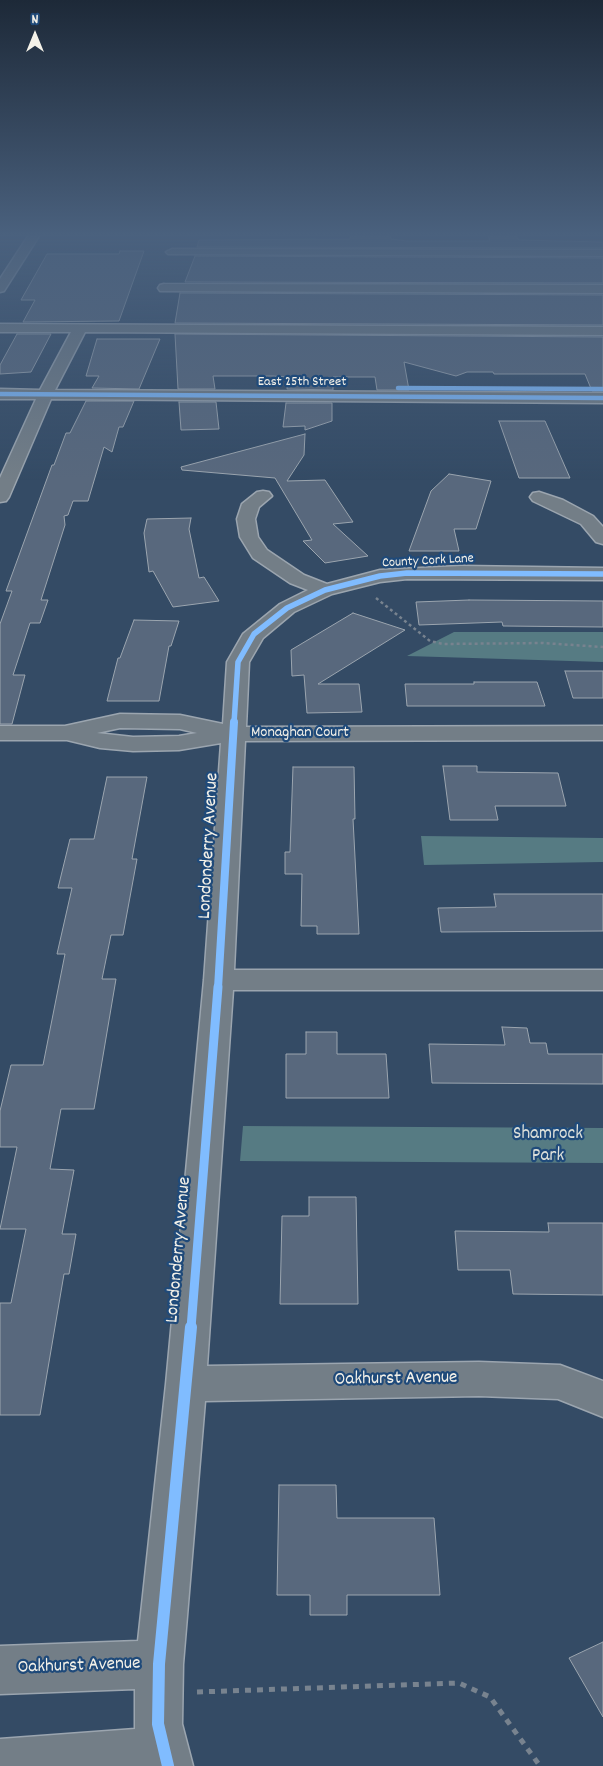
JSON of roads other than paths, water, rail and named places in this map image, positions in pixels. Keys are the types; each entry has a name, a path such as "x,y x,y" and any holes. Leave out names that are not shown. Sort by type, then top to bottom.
{"street":[{"path":"0,328 80,328 152,322 603,331"},
{"path":"0,497 47,390 80,328"},
{"name":"East 25th Street","path":"0,386 47,390 603,398"},
{"name":"East 25th Street","path":"0,394 47,390 603,389"},
{"path":"263,496 251,504 246,519 249,537 260,554 297,580 325,590"},
{"path":"539,497 587,520 603,538"},
{"name":"County Cork Lane","path":"234,734 238,662 254,634 288,608 325,590 407,572 603,574"},
{"name":"Monaghan Court","path":"0,733 65,733 100,742 133,744 179,743 234,734 603,733"},
{"name":"Londonderry Avenue","path":"167,1758 158,1724 158,1679 186,1384 219,980 234,734"},
{"path":"219,980 603,980"},
{"name":"Oakhurst Avenue","path":"186,1384 479,1379 560,1382 603,1399"},
{"name":"Oakhurst Avenue","path":"0,1670 158,1679"},
{"path":"0,1764 167,1758"}],"park label":[{"name":"Shamrock Park","path":"548,1146"}]}
